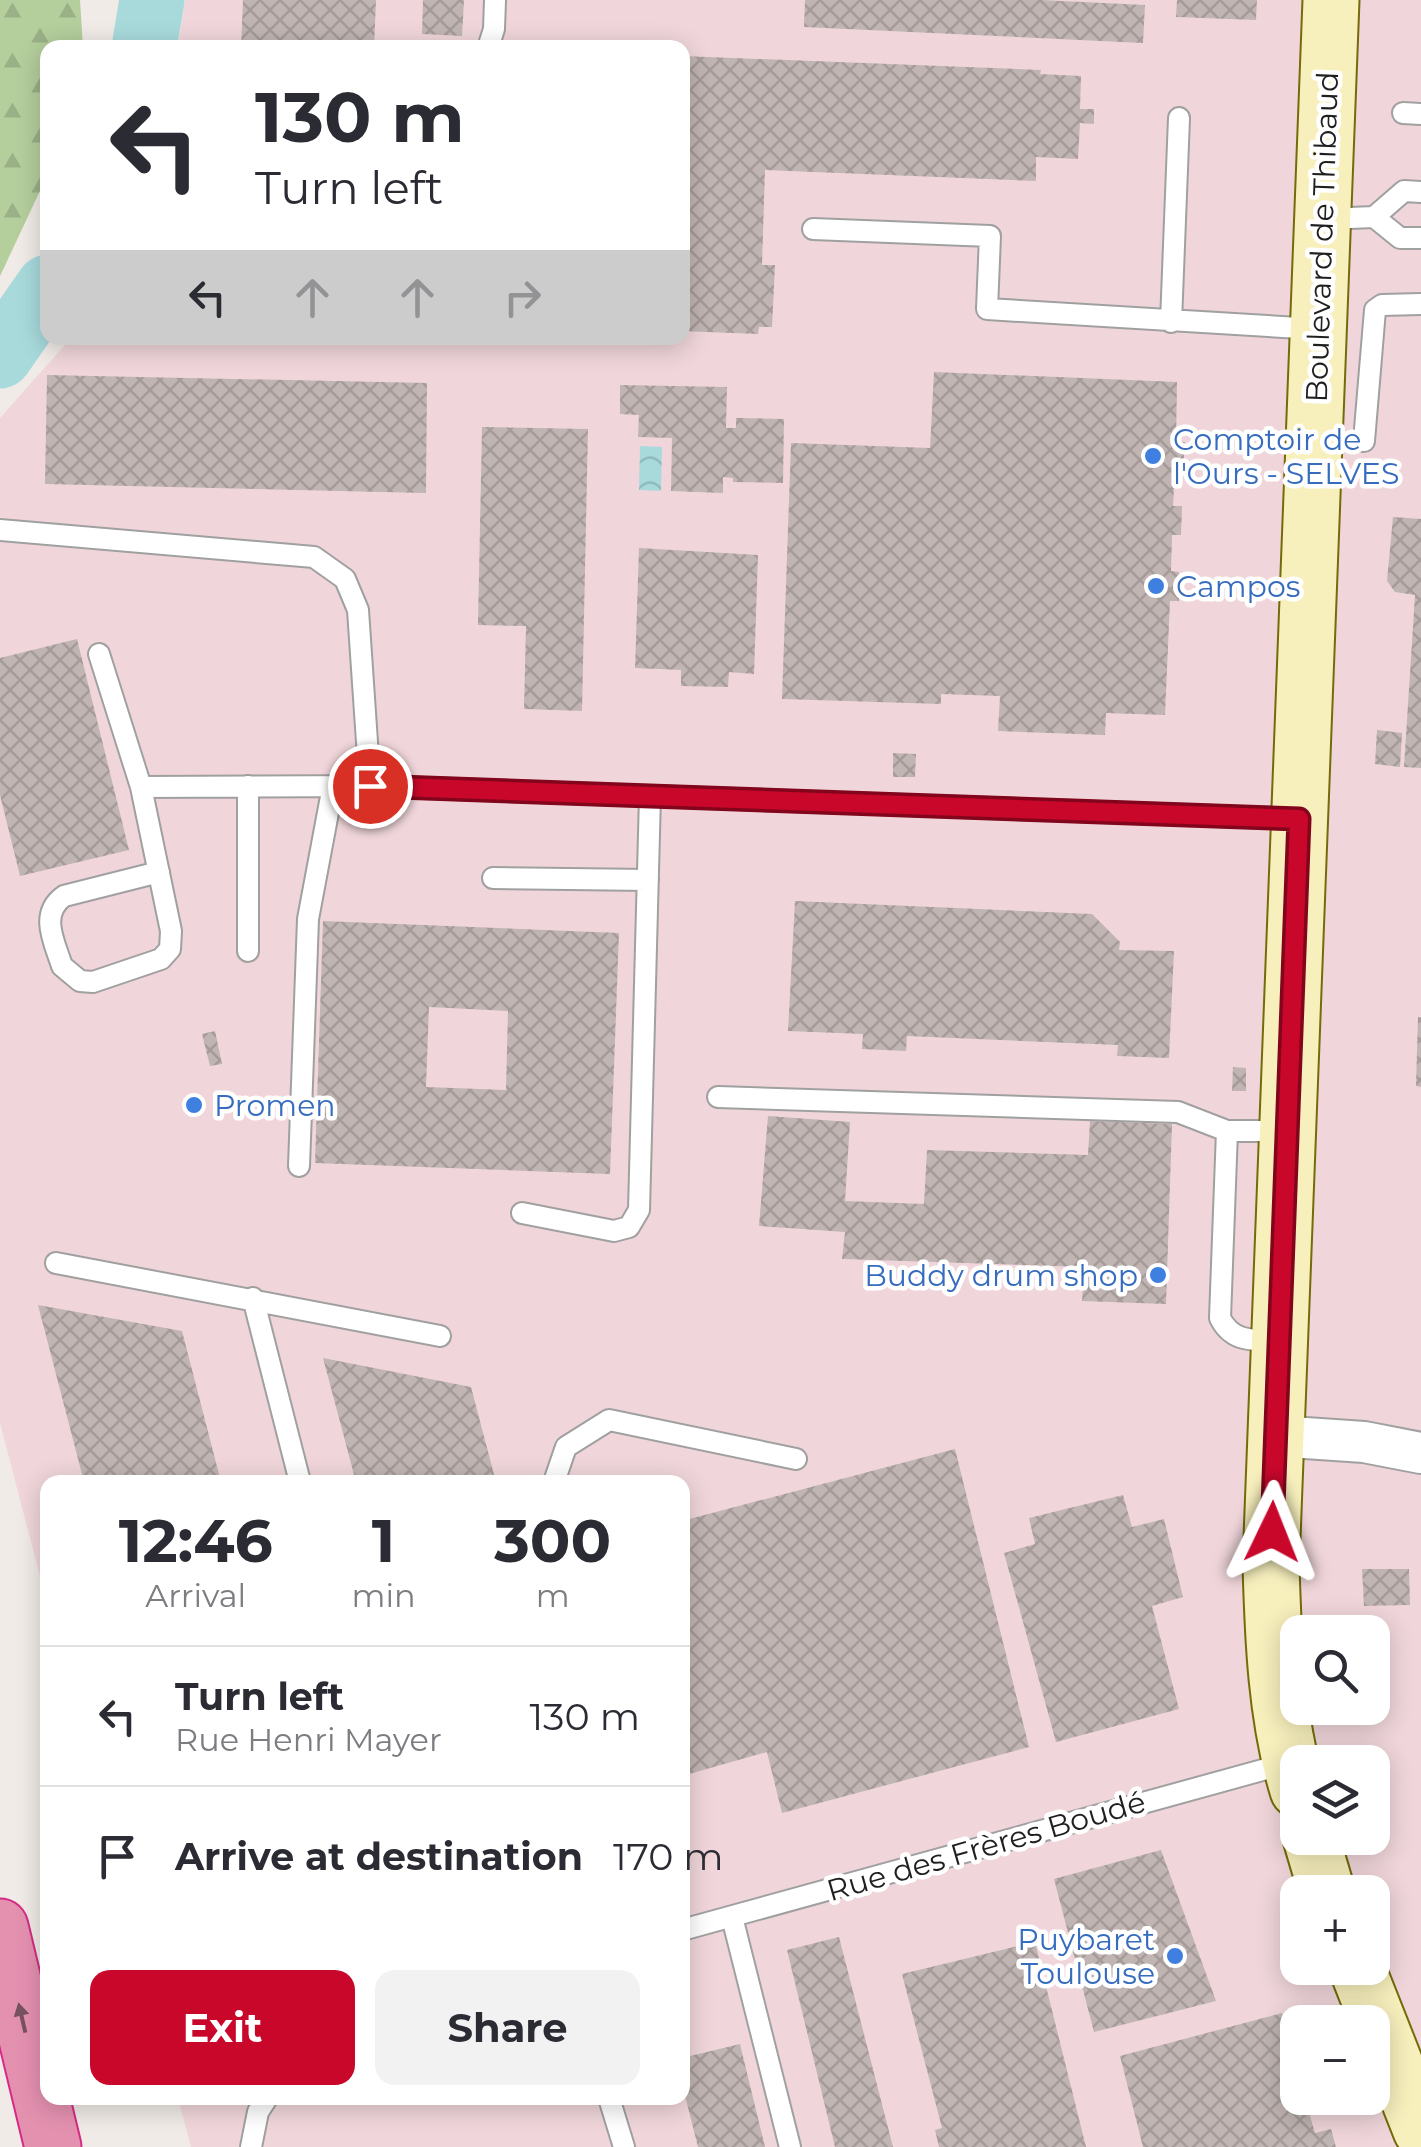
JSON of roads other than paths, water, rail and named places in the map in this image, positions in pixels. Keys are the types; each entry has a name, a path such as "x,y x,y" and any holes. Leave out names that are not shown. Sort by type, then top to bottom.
{"highway":[{"path":"0,1926 40,2093"},
{"path":"43,2105 53,2147"}],"street":[{"name":"Boulevard de Thibaud","path":"1289,1745 1273,1632 1270,1564 1318,330 1349,218 1331,0"},
{"path":"1276,1436 1364,1442 1421,1453"},
{"path":"1364,1985 1419,2116"}],"lane":[{"path":"491,40 495,0"},
{"path":"1171,322 1180,118"},
{"path":"1349,218 1404,191 1421,192"},
{"path":"1349,218 1400,238 1421,238"},
{"path":"813,230 990,236 987,309 1318,330"},
{"path":"1364,441 1375,310 1382,305 1421,304"},
{"path":"0,530 314,558 345,579 358,610 370,786"},
{"path":"99,654 141,787 159,872 171,931 170,949 161,959 93,982 80,982 67,972 49,921 50,909 56,901 159,872"},
{"path":"248,786 248,951"},
{"path":"298,1166 308,919 333,786"},
{"path":"141,787 370,786 1299,819"},
{"path":"522,1213 614,1231 629,1228 639,1210 650,796"},
{"path":"493,878 648,880"},
{"path":"718,1097 1178,1112 1227,1131 1287,1131"},
{"path":"1227,1131 1220,1318 1226,1330 1237,1338 1279,1342"},
{"path":"56,1263 440,1336"},
{"path":"253,1298 298,1475"},
{"path":"556,1475 566,1448 609,1420 796,1459"},
{"name":"Rue des Frères Boudé","path":"690,1928 1280,1780"},
{"path":"732,1917 790,2147"},
{"path":"251,2147 262,2105"},
{"path":"611,2105 624,2147"}],"water":[{"path":"640,446 662,447 661,491 639,490"}],"waterway":[{"path":"145,40 152,0"},
{"path":"0,356 40,298"}],"place":[{"name":"Comptoir de l'Ours - SELVES","path":"1153,456"},
{"name":"Campos","path":"1156,586"},
{"name":"Promen","path":"194,1105"},
{"name":"Buddy drum shop","path":"1158,1275"},
{"name":"Puybaret Toulouse","path":"1175,1956"}]}
